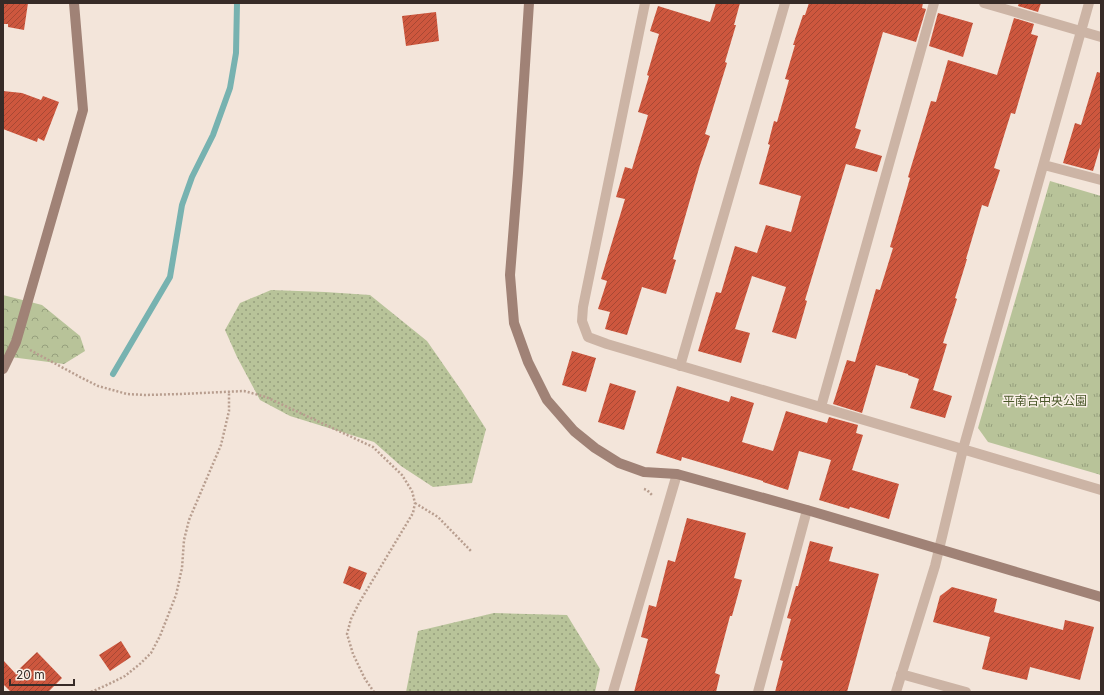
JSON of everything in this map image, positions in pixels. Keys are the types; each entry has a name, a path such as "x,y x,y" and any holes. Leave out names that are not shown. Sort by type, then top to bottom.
{"street":[{"path":"3,369 16,342 84,110 74,3"},
{"path":"529,3 510,275 514,323 528,362 547,400 574,431 619,463 644,472 677,474 807,510 1101,597"},
{"path":"645,3 583,307 582,321 588,337 680,366 1101,490"},
{"path":"680,366 785,3"},
{"path":"821,407 934,3"},
{"path":"984,3 1101,37"},
{"path":"896,692 939,549 963,449 1089,3"},
{"path":"1044,164 1101,180"},
{"path":"613,692 677,474"},
{"path":"758,692 807,510"},
{"path":"901,674 966,692"}],"path":[{"path":"16,342 98,386 127,394 145,395 244,391 266,397 373,447 402,475 412,491 415,503 413,513 350,619 347,634 353,654 374,692"},
{"path":"91,692 109,684 130,671 151,653 160,636 176,595 181,575 184,540 189,520 221,444 229,411 229,391"},
{"path":"640,488 647,490 653,496"},
{"path":"415,503 438,517 472,552"}],"green space":[{"name":"平南台中央公園","path":"1050,181 1101,196 1101,475 988,442 978,428"},
{"path":"271,290 370,295 427,341 486,429 472,483 433,487 401,466 374,442 290,416 260,400 237,357 225,330 240,303"},
{"path":"3,295 42,305 80,336 85,351 64,364 3,356"},
{"path":"494,613 567,615 600,669 595,692 406,692 418,631"}],"building":[{"path":"3,3 28,3 24,30 8,27 8,24 3,24"},
{"path":"716,3 740,3 734,25 736,25 725,62 727,63 705,134 710,136 700,165 673,259 676,260 666,294 642,287 627,335 605,329 610,312 598,309 607,281 601,279 625,199 616,197 625,167 632,169 648,115 638,112 649,76 647,75 659,34 650,31 658,6 710,22"},
{"path":"809,3 923,3 922,8 926,9 916,42 883,32 855,128 861,130 855,148 882,156 877,172 846,164 805,300 807,301 796,339 772,332 786,287 752,276 735,329 750,333 741,363 698,351 716,292 721,293 735,246 757,253 766,225 791,232 801,196 759,184 770,145 768,144 774,121 777,122 789,80 785,79 795,45 793,45 803,15 805,15"},
{"path":"1019,3 1041,3 1038,12 1018,6"},
{"path":"436,12 439,41 406,46 402,16"},
{"path":"938,13 973,23 963,57 929,46"},
{"path":"1014,18 1034,24 1031,34 1038,36 1015,114 1011,113 994,168 1000,170 988,207 982,205 955,298 957,299 943,343 947,344 933,390 952,396 945,418 910,408 919,379 908,374 876,365 862,413 833,404 847,360 855,362 876,289 880,290 893,248 890,247 910,178 908,177 931,101 936,102 948,60 997,75"},
{"path":"1097,72 1101,73 1101,144 1093,171 1063,163 1075,123 1081,125"},
{"path":"3,91 22,93 41,100 43,96 59,102 44,141 38,138 37,142 3,129"},
{"path":"572,351 596,358 586,392 562,385"},
{"path":"610,383 636,391 624,430 598,422"},
{"path":"677,386 729,402 731,396 754,403 742,442 773,451 786,411 827,423 829,417 858,425 856,433 863,435 852,470 899,484 889,519 850,507 849,509 819,500 831,460 799,451 788,490 682,457 681,461 656,453"},
{"path":"687,518 746,533 734,578 742,580 732,616 730,616 715,673 720,675 716,692 634,692 648,639 641,637 649,605 656,607 668,560 675,562"},
{"path":"810,541 833,547 829,561 879,574 847,692 775,692 783,661 780,660 791,619 787,618 796,586 798,586"},
{"path":"349,566 367,573 360,590 343,583"},
{"path":"952,587 997,599 994,612 1063,630 1065,620 1094,627 1080,680 1030,667 1027,680 982,669 990,637 933,622 940,596"},
{"path":"121,641 131,657 110,671 99,655"},
{"path":"37,652 62,678 48,692 11,692 3,684 3,660 15,673"}],"waterway":[{"path":"113,374 170,277 182,205 192,177 213,135 230,88 236,53 237,3"}]}
